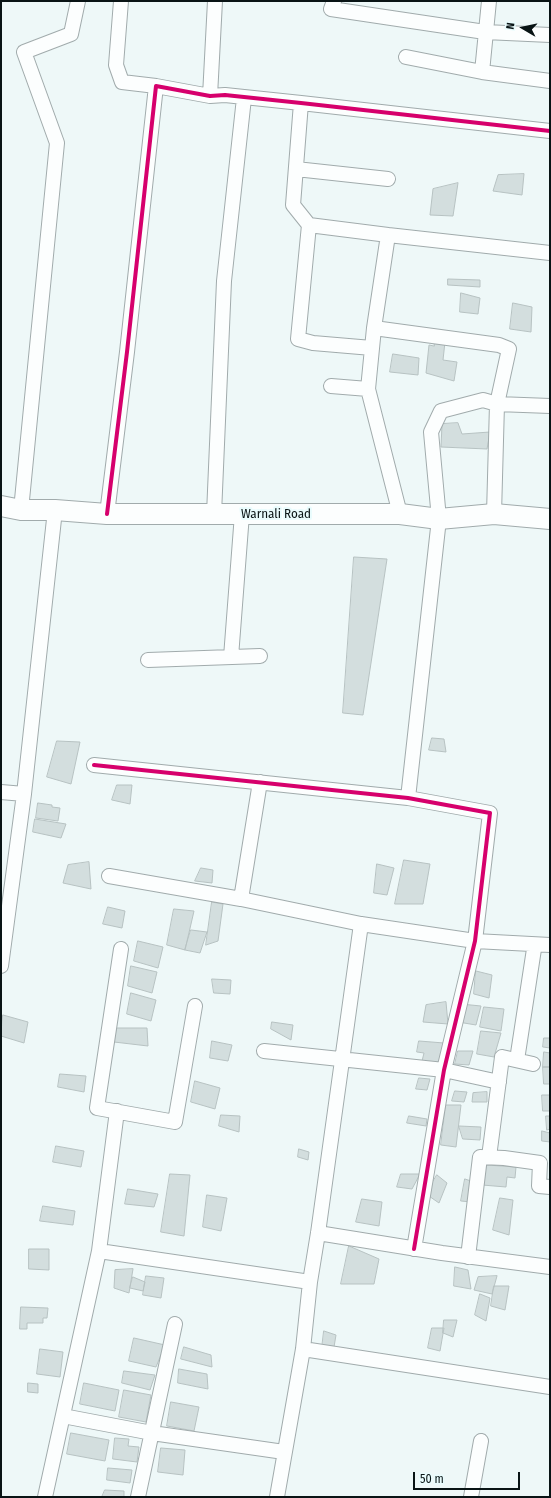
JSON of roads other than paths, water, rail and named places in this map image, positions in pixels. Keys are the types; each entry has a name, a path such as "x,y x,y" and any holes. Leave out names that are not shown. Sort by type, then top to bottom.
{"main road":[{"name":"Warnali Road","path":"1,506 21,510 55,510 107,514 400,514 439,519 494,514 550,519"}],"street":[{"path":"21,510 58,143 24,52 71,34 78,1"},
{"path":"121,1 116,65 122,82 156,86 210,96 225,95 550,131"},
{"path":"210,96 215,1"},
{"path":"334,1 331,9 486,32 550,35"},
{"path":"482,72 489,1"},
{"path":"406,57 482,72 550,81"},
{"path":"107,514 127,352 156,86"},
{"path":"214,514 224,281 244,98"},
{"path":"301,103 293,205 309,225 550,253"},
{"path":"296,169 388,179"},
{"path":"309,225 298,339 313,343 372,348"},
{"path":"388,235 374,328 368,389 400,514"},
{"path":"374,328 499,345 510,349 497,404 494,514"},
{"path":"331,386 368,389"},
{"path":"408,798 439,519 431,432 441,411 483,400 497,404 550,406"},
{"path":"1,966 24,794 55,510"},
{"path":"231,657 242,514"},
{"path":"148,660 260,656"},
{"path":"94,765 408,798 490,813 475,940 444,1070 414,1249"},
{"path":"241,900 260,782"},
{"path":"1,792 24,794"},
{"path":"109,876 361,924 475,940 550,945"},
{"path":"277,1497 303,1348 310,1282 343,1059 361,924"},
{"path":"121,949 97,1108 175,1122 195,1006"},
{"path":"516,1060 534,949"},
{"path":"264,1051 444,1070 499,1082"},
{"path":"489,1157 502,1056 533,1064"},
{"path":"45,1497 100,1251 117,1111"},
{"path":"468,1257 480,1157 540,1163 539,1186 550,1187"},
{"path":"318,1232 414,1249 550,1267"},
{"path":"100,1251 310,1282"},
{"path":"138,1497 175,1324"},
{"path":"303,1348 550,1387"},
{"path":"63,1416 152,1433 284,1452"},
{"path":"470,1497 481,1441"}]}
